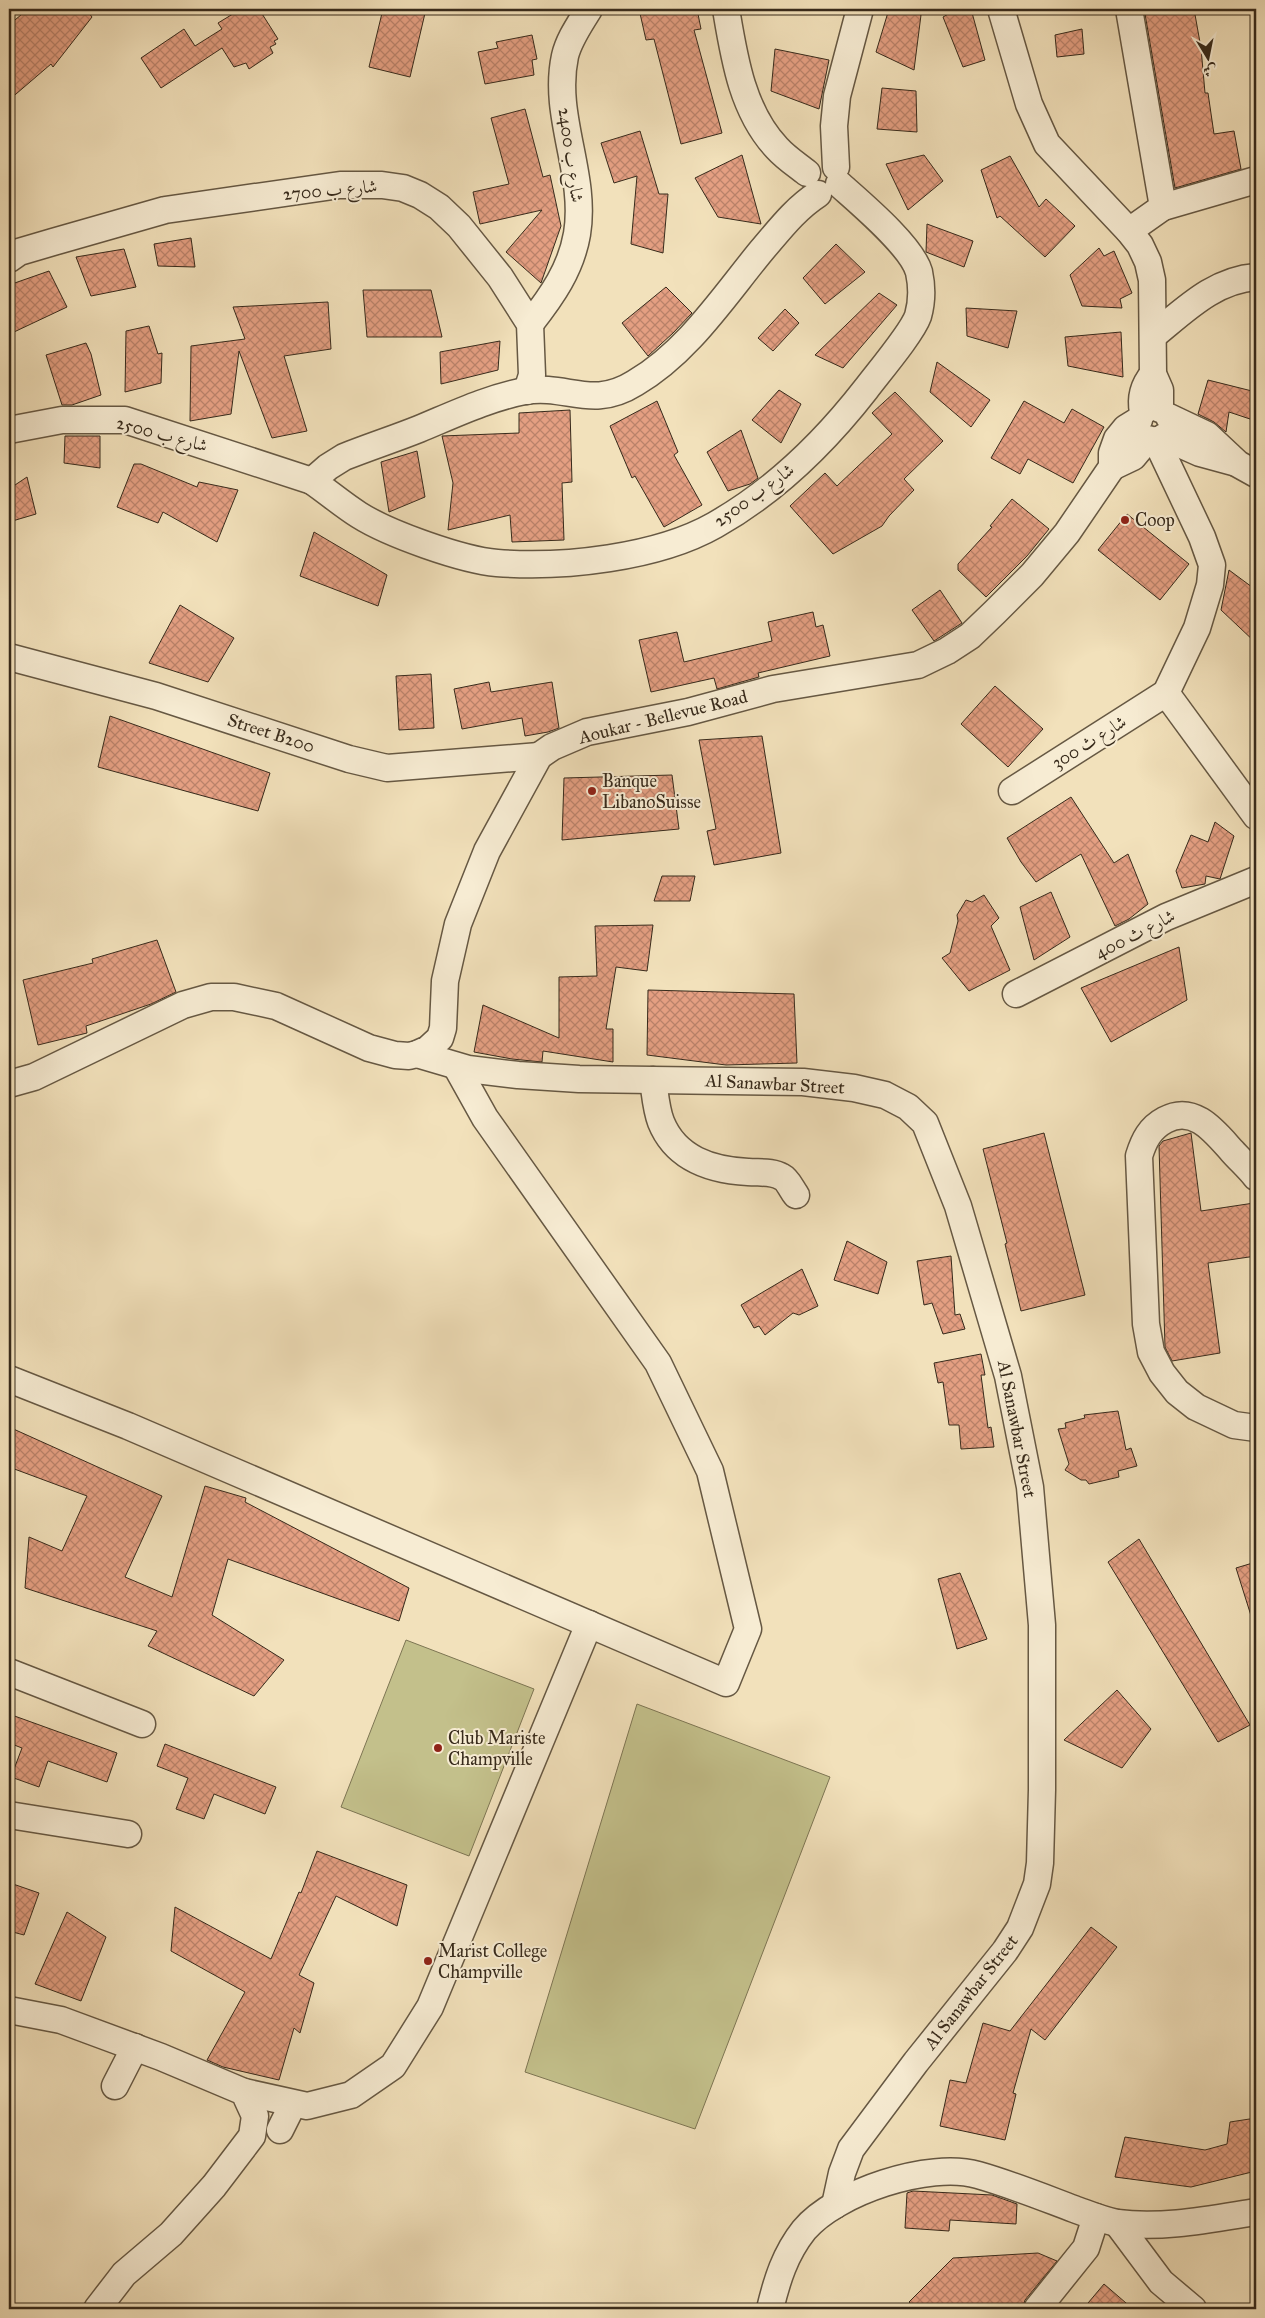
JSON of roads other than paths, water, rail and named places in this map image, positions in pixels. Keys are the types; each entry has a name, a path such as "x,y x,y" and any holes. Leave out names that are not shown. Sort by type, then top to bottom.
{"street":[{"name":"شارع ب 2400","path":"530,324 551,297 562,278 570,261 576,234 579,207 577,184 568,136 562,81 565,57 570,43 589,9"},
{"name":"شارع ب 2500","path":"9,430 62,420 124,420 312,481 360,516 388,530 464,556 496,563 562,562 627,555 660,548 714,526 746,506 812,453 841,421 917,319 922,290 914,260 825,179 779,150 761,129 742,86 734,57 726,9"},
{"path":"312,481 328,467 352,454 496,398 527,391 544,390 585,397 601,397 617,393 634,384 676,353 793,213 825,179 834,138 837,96 860,9"},
{"path":"1001,9 1029,104 1047,144 1129,231 1140,245 1148,262 1152,280 1153,374 1160,390 1154,425 1212,565 1210,585 1197,628 1166,693 1256,816"},
{"path":"1129,9 1163,207"},
{"path":"1129,231 1163,207 1256,180"},
{"name":"شارع ب 2700","path":"9,258 19,252 165,210 340,185 382,185 403,188 420,195 439,207 459,226 500,277 530,324"},
{"path":"1154,335 1215,288 1241,279 1256,277"},
{"path":"527,391 532,375 530,324"},
{"path":"1154,425 1200,453 1247,469"},
{"name":"Aoukar - Bellevue Road","path":"539,756 552,747 587,732 688,712 773,690 918,665 947,651 970,636 1032,575 1068,533 1112,467 1133,457 1154,425"},
{"name":"Street B200","path":"9,657 156,696 349,759 386,768 539,756"},
{"name":"شارع ث 300","path":"1012,791 1166,693"},
{"path":"9,1084 34,1077 183,1005 211,997 234,997 276,1006 370,1048 395,1055 409,1056 428,1049 440,1038 443,1028 445,982 458,924 486,850 539,756"},
{"name":"شارع ث 400","path":"1016,994 1166,917 1256,880"},
{"name":"Al Sanawbar Street","path":"417,1054 456,1066 518,1075 579,1079 803,1082 854,1088 885,1095 908,1107 925,1123 958,1206 1008,1376 1030,1487 1042,1625 1040,1863 1037,1884 1020,1928 1005,1951 916,2062 851,2149 842,2173 835,2205"},
{"path":"9,1379 128,1426 726,1683 748,1629 710,1471 658,1363 485,1118 456,1066"},
{"path":"653,1080 660,1120 668,1136 683,1152 705,1166 732,1171 772,1173 784,1178 796,1195"},
{"path":"1256,1177 1218,1134 1194,1117 1180,1115 1159,1124 1143,1142 1138,1156 1146,1324 1151,1352 1162,1373 1177,1392 1196,1407 1234,1425 1256,1428"},
{"path":"256,2116 271,2106 300,2106 351,2095 393,2066 430,2008 589,1624"},
{"path":"9,1672 142,1724"},
{"path":"9,1814 128,1834"},
{"path":"9,2010 60,2020 135,2047 244,2092 300,2106"},
{"path":"116,2086 135,2047"},
{"path":"97,2309 124,2274 171,2234 214,2186 252,2136 256,2116 244,2092"},
{"path":"280,2130 300,2106"},
{"path":"770,2309 778,2275 796,2241 817,2218 854,2194 908,2176 946,2172 975,2174 1106,2220 1189,2222 1256,2212"},
{"path":"1037,2309 1106,2220"},
{"path":"1106,2220 1161,2282 1193,2309"}],"place":[{"name":"Coop","path":"1125,520"},
{"name":"Banque LibanoSuisse","path":"592,791"},
{"name":"Club Mariste Champville","path":"438,1748"},
{"name":"Marist College Champville","path":"428,1961"}]}
